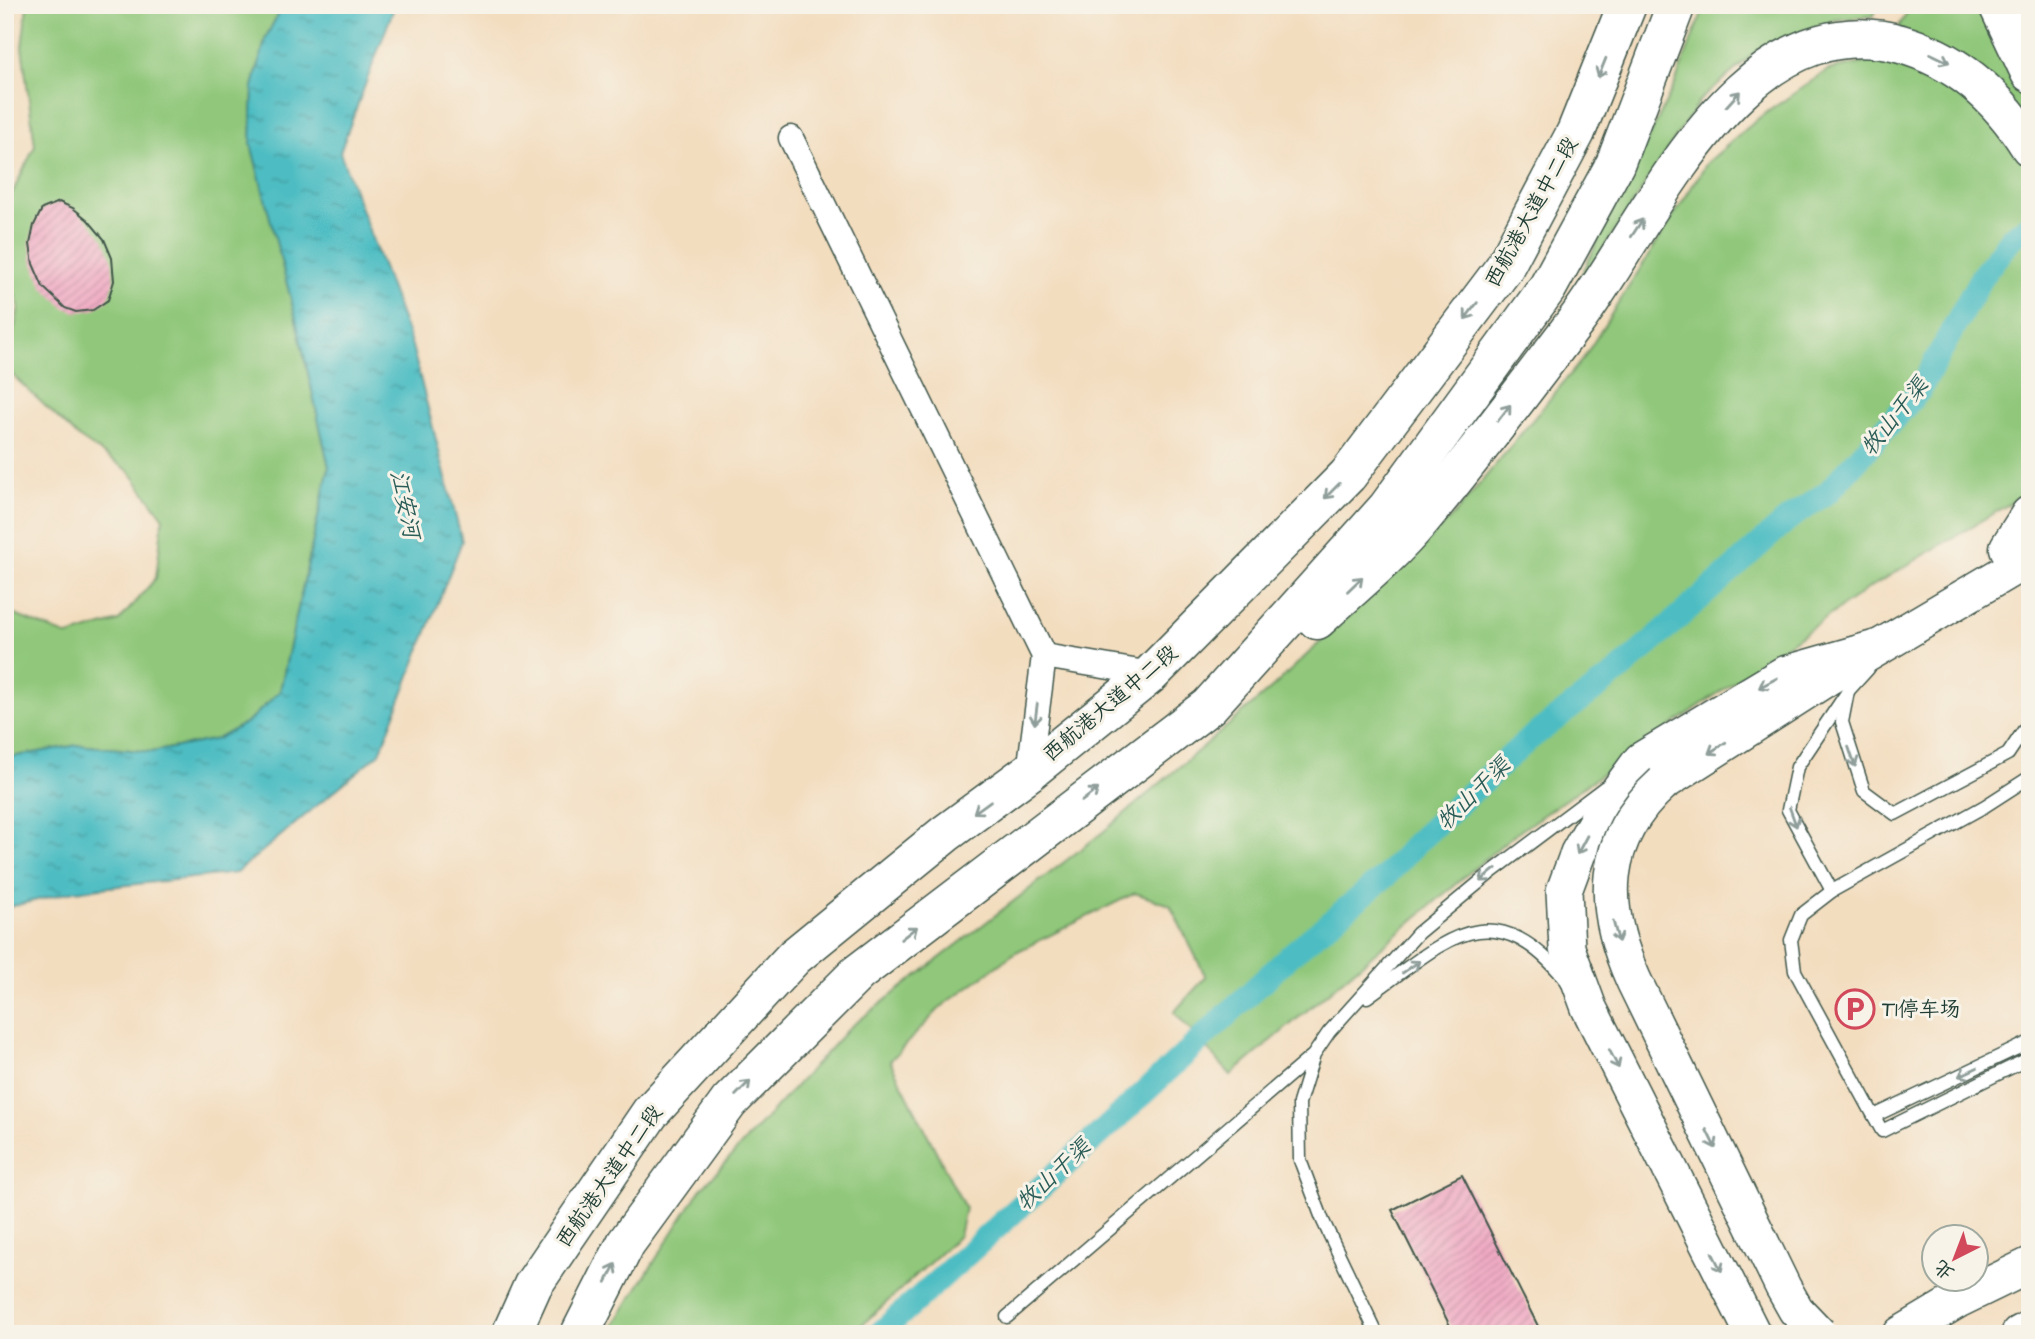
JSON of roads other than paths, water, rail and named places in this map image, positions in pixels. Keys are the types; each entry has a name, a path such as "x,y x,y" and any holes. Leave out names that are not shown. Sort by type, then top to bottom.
{"main road":[{"name":"西航港大道中二段","path":"511,1334 533,1285 650,1113 794,957 945,834 1029,772 1151,674 1348,475 1504,268 1576,132 1628,5"},
{"path":"1209,706 1387,508 1548,287 1615,164 1676,5"},
{"path":"1998,5 2030,73"},
{"path":"580,1334 626,1243 729,1102 858,973 1307,630 1418,523 1578,319 1687,150 1746,83 1799,52 1845,39 1890,41 1945,60 1981,87 2005,112 2030,147"},
{"path":"1753,1334 1588,1008 1567,948 1564,891 1574,862 1595,821 1652,771 1898,636 2023,546 2030,515"},
{"path":"1652,771 1619,845 1612,906 1618,941 1634,981 1783,1287 1796,1310 1819,1334"},
{"path":"1900,1334 1958,1300 2030,1265"},
{"path":"2019,1334 2030,1328"}],"street":[{"path":"791,138 1044,656 1029,772"},
{"path":"1044,656 1151,674"}],"lane":[{"path":"1832,891 1788,810 1797,767 1848,691 1898,636"},
{"path":"1848,691 1842,722 1864,790 1895,814 2008,754 2030,721"},
{"path":"1007,1317 1314,1054 1329,1032 1418,933 1493,871 1652,771"},
{"path":"2030,777 1985,806 1832,891 1801,915 1791,940 1795,971 1882,1131 2030,1058"},
{"path":"1355,1005 1456,936 1482,930 1510,934 1527,942 1557,969 1588,1008"},
{"path":"1874,1116 2030,1042"},
{"path":"1314,1054 1299,1103 1300,1160 1323,1221 1377,1334"}],"water":[{"name":"江安河","path":"283,5 395,5 340,152 412,346 462,541 380,753 236,873 74,891 5,908 5,758 78,745 152,752 217,739 248,722 280,691 329,467 295,315 251,144 253,87 266,37"}],"waterway":[{"name":"牧山干渠","path":"879,1334 1102,1132 1294,952 1387,875 1415,844 1528,740 1619,671 1787,520 1829,491 1919,391 1982,276 2012,237 2030,225"}],"place":[{"name":"T1停车场","path":"1855,1009"}]}
